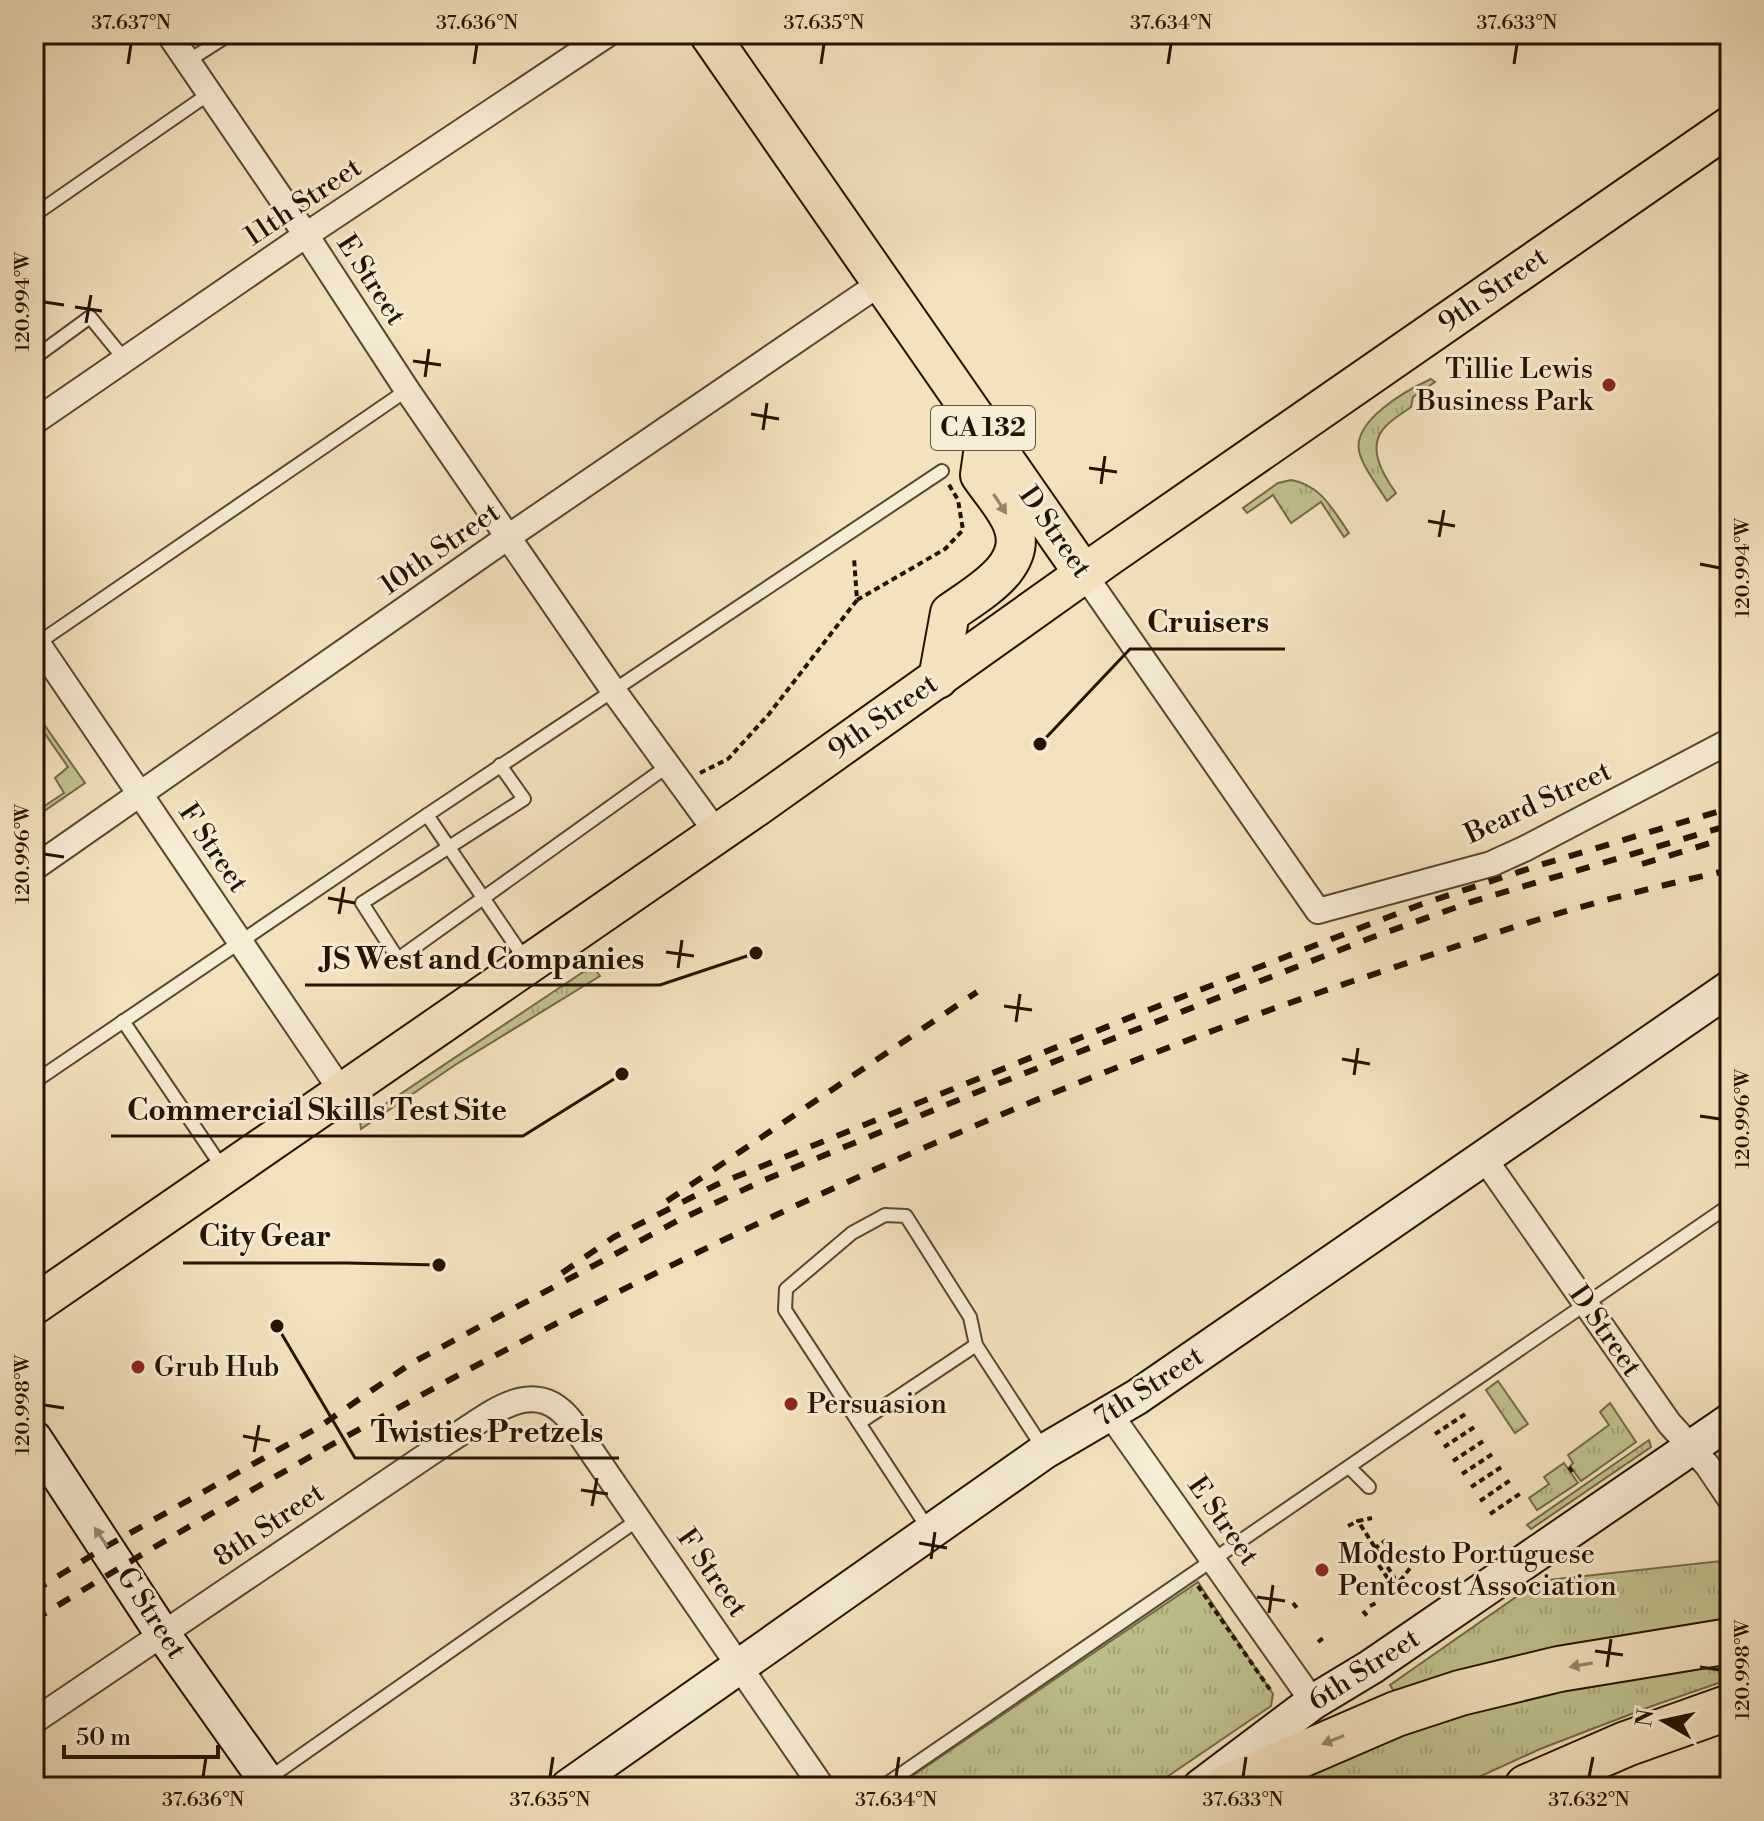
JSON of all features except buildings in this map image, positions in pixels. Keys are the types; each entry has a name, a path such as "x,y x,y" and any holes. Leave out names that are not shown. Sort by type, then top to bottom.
{"highway":[{"path":"1227,1787 1396,1714 1460,1693 1559,1669 1730,1641"},
{"path":"1527,1787 1626,1744 1730,1707"}],"main road":[{"name":"D Street","path":"709,34 1084,574"},
{"name":"9th Street","path":"34,1305 1730,126"},
{"path":"938,679 950,613 1007,569 1015,557 1012,523 980,475 986,432"}],"street":[{"name":"E Street","path":"169,34 407,390 613,690 717,833"},
{"name":"11th Street","path":"34,422 306,235 608,34"},
{"name":"10th Street","path":"34,868 508,537 882,282"},
{"name":"D Street","path":"1084,574 1318,911"},
{"name":"F Street","path":"36,641 342,1092"},
{"name":"Beard Street","path":"1318,911 1491,864 1730,741"},
{"name":"7th Street","path":"568,1787 1045,1451 1110,1414 1730,988"},
{"name":"D Street","path":"1484,1158 1669,1423 1730,1499"},
{"name":"8th Street","path":"34,1721 461,1433 511,1403 528,1397 545,1401"},
{"name":"F Street","path":"545,1401 560,1408 570,1420 822,1787"},
{"name":"E Street","path":"1110,1414 1313,1702"},
{"name":"6th Street","path":"1200,1787 1313,1702 1371,1667 1730,1421"},
{"name":"G Street","path":"34,1438 264,1785"}],"lane":[{"path":"188,61 230,34"},
{"path":"34,215 210,93"},
{"path":"34,358 90,317 125,360"},
{"path":"36,641 407,390"},
{"path":"34,1082 500,765 942,471"},
{"path":"500,765 524,799 362,903 398,959 674,773"},
{"path":"427,815 528,964"},
{"path":"123,1021 226,1172"},
{"path":"882,1787 1730,1205"},
{"path":"930,1531 785,1310 786,1289 852,1233 885,1215 906,1216 970,1317 976,1345 1045,1451"},
{"path":"859,1423 976,1345"},
{"path":"1350,1468 1369,1487"},
{"path":"264,1785 639,1519"}],"path":[{"path":"674,773 728,759 769,714 857,600 945,549 963,530 958,500 942,471"},
{"path":"854,558 857,600"},
{"path":"1435,1434 1467,1413"},
{"path":"1444,1447 1476,1426"},
{"path":"1453,1461 1485,1440"},
{"path":"1462,1474 1494,1453"},
{"path":"1471,1487 1503,1466"},
{"path":"1569,1467 1573,1473"},
{"path":"1480,1501 1512,1479"},
{"path":"1490,1514 1521,1493"},
{"path":"1348,1526 1372,1518"},
{"path":"1358,1521 1394,1577 1389,1580 1369,1551 1367,1553"},
{"path":"1374,1549 1386,1540"},
{"path":"1400,1581 1414,1563 1431,1561"},
{"path":"1197,1584 1271,1691"},
{"path":"1370,1606 1378,1602"},
{"path":"1363,1611 1368,1617"},
{"path":"1318,1642 1326,1636"}],"green space":[{"path":"1431,379 1435,382 1413,397 1411,407 1391,421 1379,435 1378,461 1396,493 1387,501 1364,464 1359,439 1373,417"},
{"path":"1291,480 1318,493 1332,507 1349,533 1344,537 1321,502 1291,523 1273,495 1247,513 1243,508 1278,483"},
{"path":"34,710 85,783 34,818 34,813 64,793 55,778 68,767 34,718"},
{"path":"592,966 600,976 455,1065 361,1129 360,1121"},
{"path":"1498,1381 1528,1424 1515,1433 1486,1390"},
{"path":"1610,1403 1636,1442 1581,1481 1570,1466 1573,1463 1568,1455 1609,1425 1600,1412"},
{"path":"1649,1440 1651,1447 1531,1529 1527,1525"},
{"path":"1564,1463 1578,1483 1537,1510 1529,1498 1549,1484 1544,1477"},
{"path":"1730,1560 1730,1625 1398,1698 1390,1685 1539,1581"},
{"path":"1198,1582 1273,1694 1271,1706 1152,1787 896,1787"},
{"path":"1730,1654 1730,1679 1540,1749 1457,1787 1278,1787 1460,1710"}],"railway":[{"path":"562,1273 614,1237 718,1184 1161,1005 1422,904 1730,808"},
{"path":"34,1591 107,1546 319,1427 410,1364 677,1221 762,1181 992,1086 1373,937 1471,902 1730,825"},
{"path":"1642,864 1730,837"},
{"path":"34,1620 350,1434 676,1263 841,1185 1010,1111 1180,1043 1353,981 1563,912 1730,870"},
{"path":"667,1201 977,992"}],"place":[{"name":"Tillie Lewis Business Park","path":"1609,385"},
{"name":"Cruisers","path":"1040,744"},
{"name":"JS West and Companies","path":"756,953"},
{"name":"Commercial Skills Test Site","path":"622,1074"},
{"name":"City Gear","path":"439,1265"},
{"name":"Twisties Pretzels","path":"277,1326"},
{"name":"Grub Hub","path":"138,1367"},
{"name":"Persuasion","path":"791,1404"},
{"name":"Modesto Portuguese Pentecost Association","path":"1322,1570"}]}
